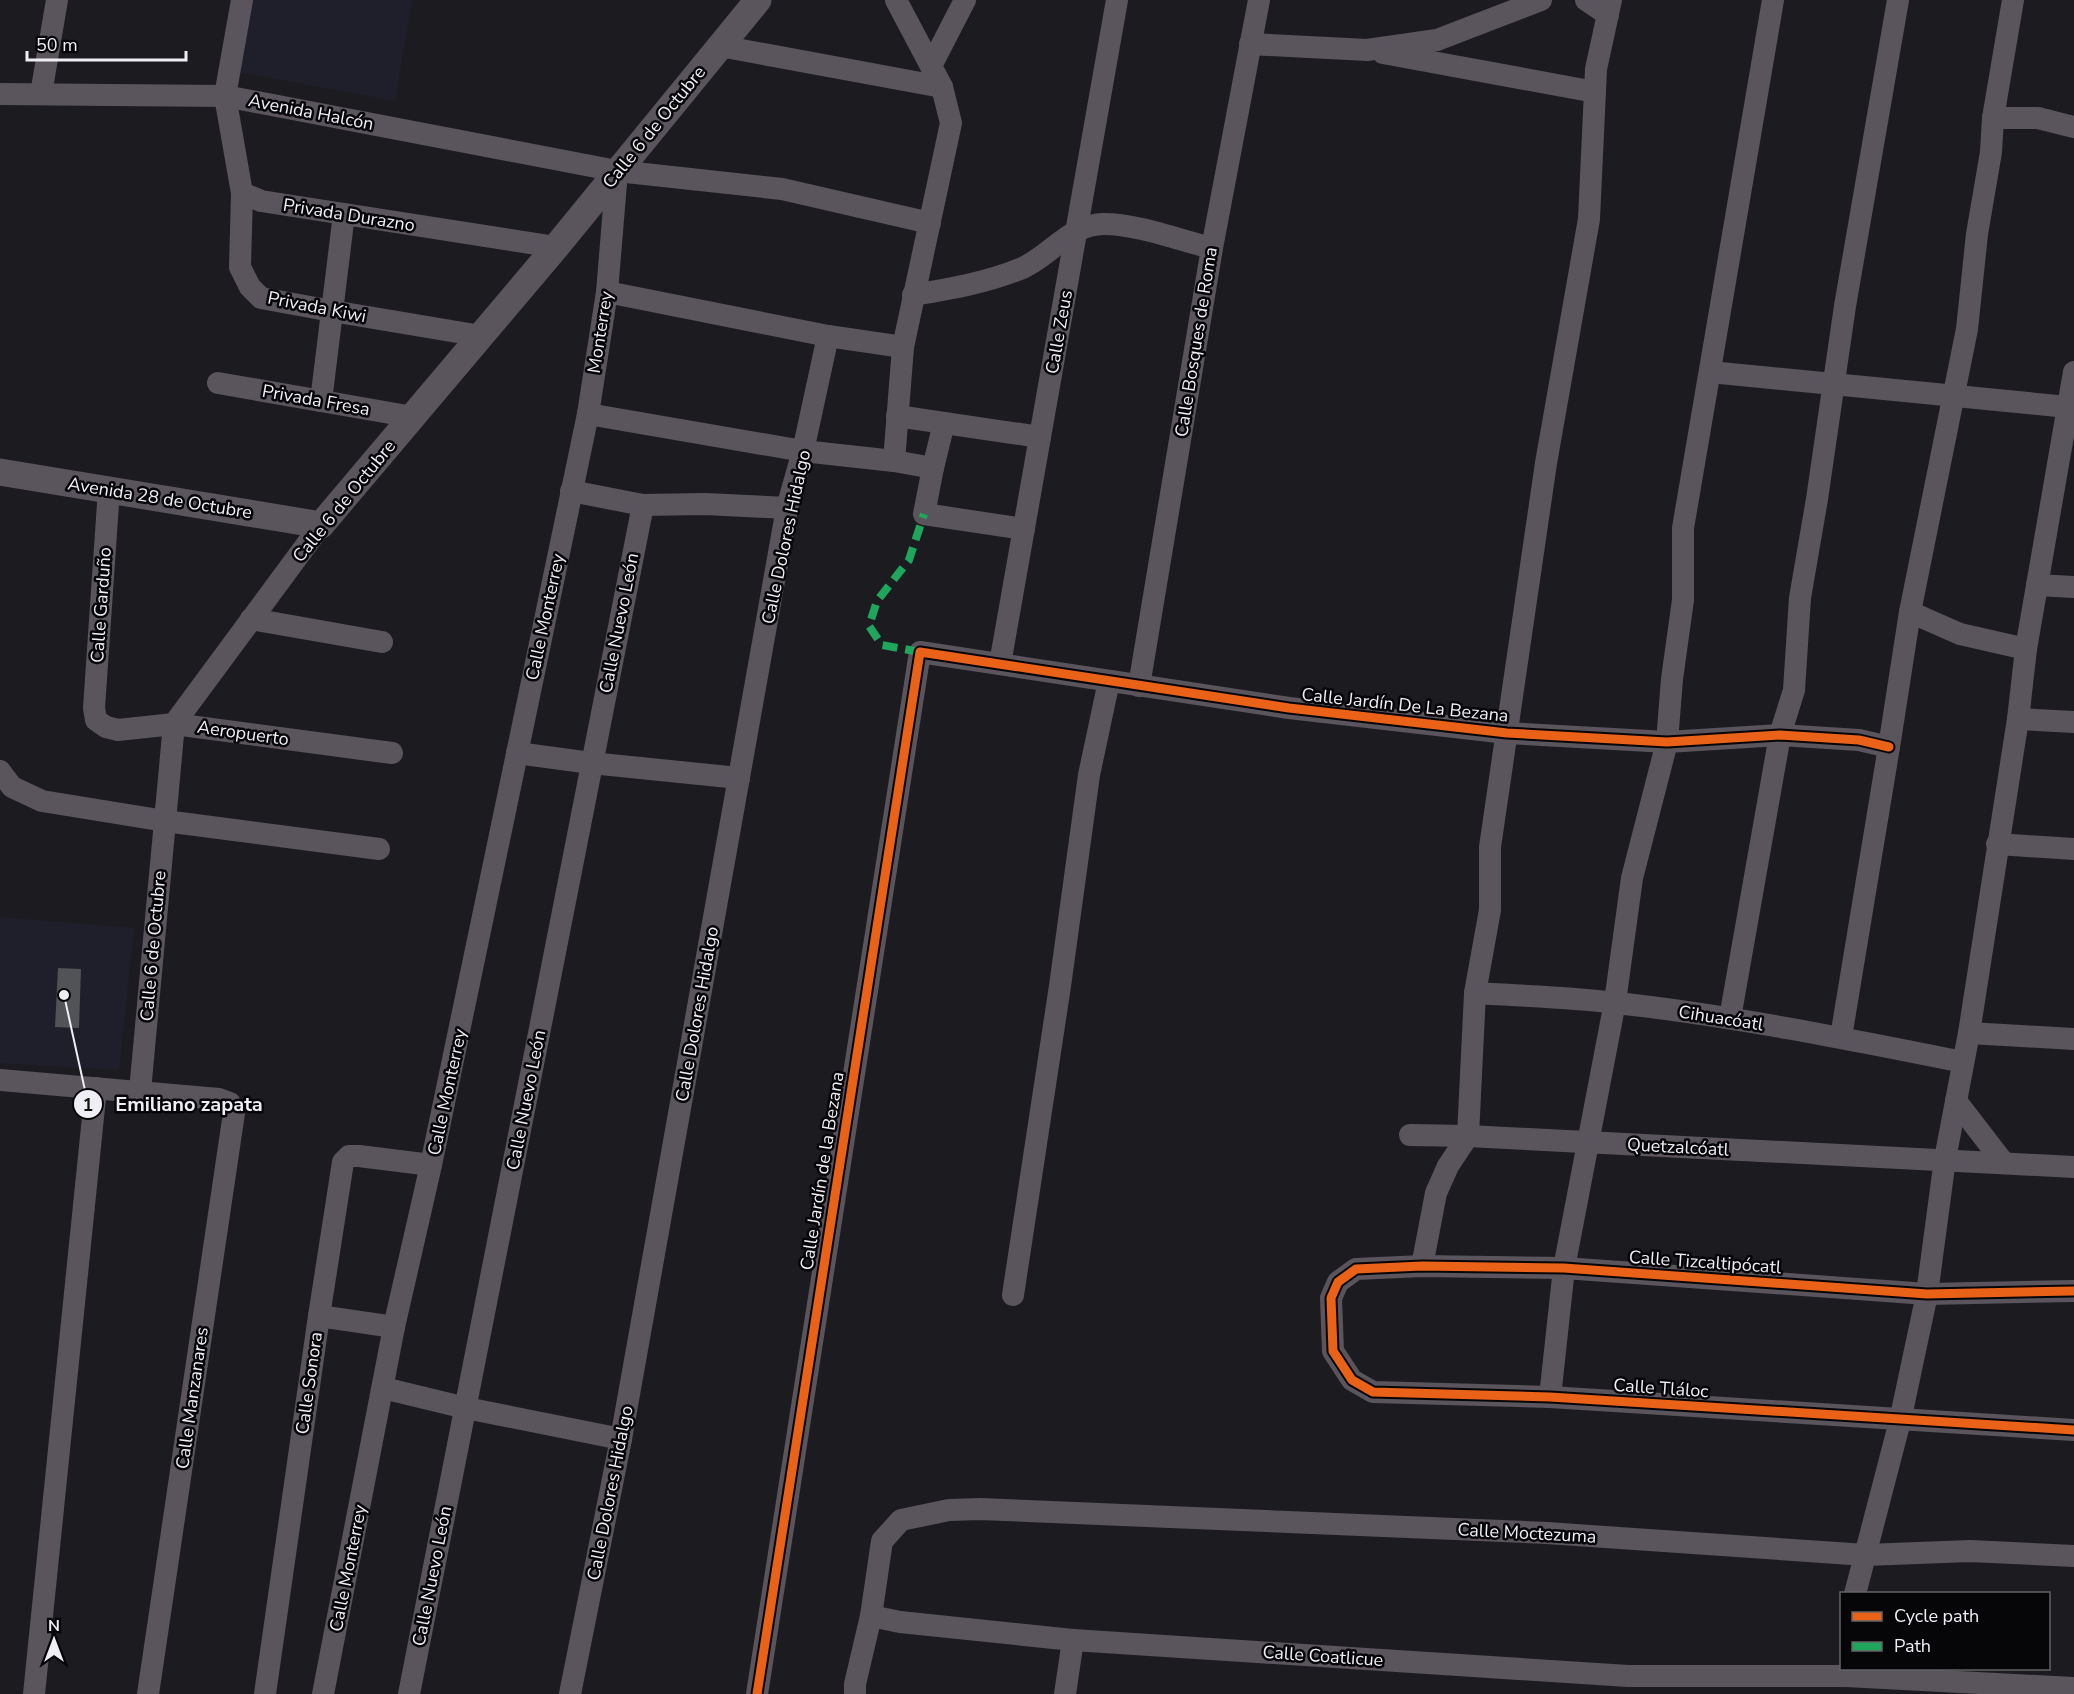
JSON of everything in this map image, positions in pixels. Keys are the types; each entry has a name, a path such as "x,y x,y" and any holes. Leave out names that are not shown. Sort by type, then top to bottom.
{"street":[{"path":"41,94 57,0"},
{"path":"242,0 225,96 242,193"},
{"name":"Calle 6 de Octubre","path":"140,1092 174,724 321,525 556,247 758,0"},
{"path":"894,461 903,346 951,123 942,87 896,0"},
{"path":"931,66 965,0"},
{"name":"Calle Zeus","path":"1000,664 1117,0"},
{"name":"Calle Bosques de Roma","path":"1139,686 1212,248 1258,0"},
{"path":"1367,50 1437,40 1541,0"},
{"path":"1422,1266 1436,1193 1448,1166 1468,1136 1475,993 1490,910 1490,847 1546,463 1589,219 1596,69 1610,7 1586,0"},
{"path":"1550,1397 1564,1268 1615,1002 1632,878 1667,742 1672,679 1683,600 1683,528 1773,0"},
{"path":"1730,1018 1780,735 1794,690 1800,598 1847,295 1898,0"},
{"path":"1841,1037 1890,747 1910,612 1966,329 1977,234 1991,152 1993,118 2013,0"},
{"path":"1433,63 1437,40"},
{"path":"1250,44 1367,50 1594,92"},
{"path":"720,46 942,87"},
{"name":"Avenida Halcón","path":"0,94 225,96 617,171 782,189 930,223"},
{"path":"1993,118 2038,118 2074,127"},
{"name":"Monterrey","path":"571,491 588,414 607,292 617,171"},
{"name":"Privada Durazno","path":"242,193 261,201 556,247"},
{"name":"Privada Kiwi","path":"242,193 240,267 250,287 261,298 481,336"},
{"path":"321,401 344,214"},
{"path":"913,295 961,287 1022,269 1076,230 1102,224 1130,227 1212,248"},
{"path":"607,292 828,336 903,346"},
{"name":"Calle Dolores Hidalgo","path":"570,1694 621,1439 788,508 803,452 828,336"},
{"path":"1710,372 2068,407"},
{"path":"1855,1592 1900,1421 1927,1294 1945,1159 1969,1033 2018,719 2026,649 2074,372"},
{"name":"Privada Fresa","path":"218,383 413,417"},
{"path":"588,414 803,452 894,461 933,468"},
{"path":"897,416 1040,437"},
{"path":"944,423 924,514 1024,529"},
{"name":"Avenida 28 de Octubre","path":"0,472 321,525"},
{"name":"Calle Garduño","path":"96,720 94,708 110,489"},
{"path":"571,491 643,505 705,504 788,508"},
{"name":"Calle Monterrey","path":"323,1694 394,1327 431,1166 571,491"},
{"name":"Calle Nuevo León","path":"409,1694 643,505"},
{"path":"2037,585 2074,587"},
{"path":"1910,612 1960,634 2026,649"},
{"path":"251,619 382,642"},
{"name":"Calle Jardín De La Bezana","path":"920,652 1289,708 1507,733 1667,742 1780,735 1859,740 1890,747"},
{"name":"Calle Jardín de la Bezana","path":"756,1694 920,652"},
{"path":"1013,1295 1060,986 1089,775 1109,681"},
{"path":"2018,719 2074,722"},
{"name":"Aeropuerto","path":"96,720 106,727 118,730 174,724 392,753"},
{"path":"517,753 739,778"},
{"path":"0,771 12,787 42,801 165,821 379,849"},
{"path":"1997,844 2074,849"},
{"name":"Cihuacóatl","path":"1475,993 1615,1002 1730,1018 1841,1037 1963,1062"},
{"path":"1969,1033 2074,1039"},
{"path":"0,1080 140,1092"},
{"path":"34,1694 96,1088"},
{"name":"Calle Manzanares","path":"140,1092 219,1099 230,1103 234,1113 148,1694"},
{"path":"1956,1101 2003,1162"},
{"name":"Quetzalcóatl","path":"1410,1135 2074,1167"},
{"name":"Calle Sonora","path":"265,1694 343,1162 349,1156 359,1156 431,1166"},
{"name":"Calle Tizcaltipócatl","path":"1338,1282 1356,1269 1422,1266 1564,1268 1927,1294 2074,1291"},
{"name":"Calle Tláloc","path":"1338,1282 1331,1298 1333,1351 1352,1380 1373,1392 1550,1397 1900,1421 2074,1430"},
{"path":"319,1316 394,1327"},
{"path":"383,1388 466,1408 621,1439"},
{"name":"Calle Moctezuma","path":"871,1616 882,1541 901,1520 949,1510 980,1509 1546,1533 1866,1555 1970,1551 2074,1556"},
{"path":"855,1689 871,1616"},
{"name":"Calle Coatlicue","path":"871,1616 900,1622 1073,1640 1767,1685 1793,1685 1845,1679 1876,1685 2074,1688"},
{"path":"1065,1694 1073,1640"}],"shaded area":[{"path":"251,0 412,0 395,101 239,72"},
{"path":"0,917 134,928 119,1070 0,1063"}],"building":[{"path":"58,968 81,969 79,1028 55,1027"}],"marked path":[{"path":"920,652 882,645 869,626 877,601 909,560 924,514"}],"cycle path":[{"path":"757,1694 920,652 1289,708 1507,733 1667,742 1780,735 1859,740 1889,747"},
{"path":"2074,1291 1927,1294 1564,1268 1422,1266 1356,1269 1338,1282 1331,1298 1333,1351 1352,1380 1373,1392 1550,1397 2074,1430"}],"place":[{"name":"Emiliano zapata","path":"64,995"}]}
